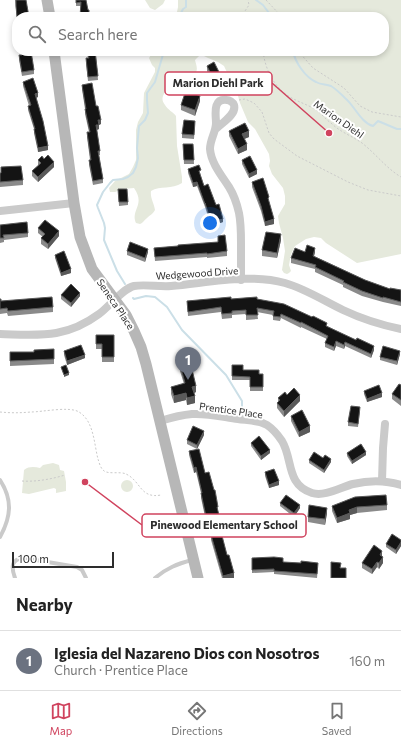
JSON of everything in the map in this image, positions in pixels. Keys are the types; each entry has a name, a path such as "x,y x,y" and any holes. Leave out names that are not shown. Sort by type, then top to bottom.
{"street":[{"path":"47,0 49,12"},
{"name":"Seneca Place","path":"55,56 80,237 92,269 126,315 141,347 198,578"},
{"path":"215,130 231,115 234,110 234,104 231,101 220,101 217,103 215,111 215,130 210,142 210,150 212,158 236,201 241,227 241,280"},
{"path":"0,211 74,202"},
{"name":"Wedgewood Drive","path":"0,334 40,335 73,329 100,314 126,290 134,286 171,286 241,280 265,280 286,283 300,288 353,315 401,329"},
{"name":"Prentice Place","path":"160,420 194,414 212,415 259,422 277,434 282,441 292,473 297,483 313,493 324,493 374,480 382,480 401,485"},
{"path":"382,480 385,424"}],"lane":[{"path":"0,480 8,496 10,511 8,520 0,537"},
{"path":"15,578 12,569 14,563 17,560 24,558 77,567 82,570 86,578"},
{"path":"155,578 171,567 194,560"}],"path":[{"path":"245,12 249,5 248,0"},
{"path":"266,0 277,12"},
{"name":"Marion Diehl","path":"264,56 269,74 283,92 315,109 338,129 362,143 392,172 401,177"},
{"path":"302,56 313,68 344,88 360,106 372,112 401,117"},
{"path":"234,104 243,98 254,103 262,112 269,133 274,139 297,156 348,182 368,190 401,196"},
{"path":"0,412 18,413 68,409 79,412 86,418 91,428 98,458 103,471 124,473 150,495 161,495"},
{"path":"22,481 38,480 65,475"}],"shaded area":[{"path":"145,0 165,0 163,4 155,10 150,8"},
{"path":"178,0 401,0 401,254 357,263 326,243 321,238 314,237 306,239 295,246 291,254 289,265 291,271 287,274 284,273 282,270 285,251 278,216 285,204 283,188 272,174 269,166 269,154 255,129 248,122 224,66 204,56 389,56 389,12 177,12"},
{"path":"150,56 199,56 195,60 197,71 191,76 178,78 172,82 162,98 166,107 176,116 177,146 182,183 151,191 155,210 140,224 136,223 135,218 139,199 134,188 110,192 109,188 115,181 129,174 136,160 136,130 143,113 144,93 155,72 155,68 149,58"},
{"path":"53,463 59,465 60,470 64,471 66,491 56,493 56,489 54,488 29,494 22,493 24,470 30,467 40,468 43,465"},
{"path":"125,480 129,480 133,486 129,492 125,492 121,488 121,484"}],"building":[{"path":"16,0 26,0 28,12 17,12"},
{"path":"76,0 86,0 89,12 80,12 81,2 76,3"},
{"path":"19,56 32,56 34,70 22,72"},
{"path":"88,56 96,56 98,76 88,77 86,58 89,58"},
{"path":"214,62 221,76 205,85 201,77 210,72 207,66"},
{"path":"33,78 38,93 35,94 43,121 48,146 38,148 35,129 28,106 31,105 23,82"},
{"path":"92,83 96,106 98,106 101,120 98,120 99,125 96,125 100,151 98,151 103,179 93,181 89,160 91,160 87,132 90,132 82,85"},
{"path":"186,90 200,96 195,110 181,105"},
{"path":"184,120 195,121 194,135 182,134"},
{"path":"245,123 249,131 242,134 247,144 238,149 229,131"},
{"path":"183,144 193,144 194,160 184,160"},
{"path":"48,155 54,162 38,177 32,171 41,163 38,160 42,156 44,159"},
{"path":"250,156 257,170 249,174 242,160"},
{"path":"199,165 201,170 199,171 204,186 208,184 216,205 219,204 223,219 211,222 197,182 193,183 188,169"},
{"path":"21,166 23,180 0,182 1,167"},
{"path":"263,178 274,219 265,222 252,182"},
{"path":"118,189 127,189 128,202 119,202"},
{"path":"45,220 59,231 48,244 41,238 45,234 38,228"},
{"path":"27,222 28,233 3,235 4,238 0,238 0,225"},
{"path":"266,232 281,234 277,253 262,250"},
{"path":"225,235 227,251 207,254 155,257 154,248 218,242 218,236"},
{"path":"130,242 148,249 145,258 127,251"},
{"path":"307,245 315,248 313,256 365,280 390,289 401,290 401,302 362,291 315,267 316,265 291,258 295,248 305,252"},
{"path":"64,251 71,269 61,273 55,255"},
{"path":"71,284 80,293 71,303 61,295"},
{"path":"52,297 53,307 8,311 7,308 0,309 0,299 1,301"},
{"path":"231,297 231,299 257,297 257,299 284,304 327,323 326,326 356,340 357,338 374,346 371,354 345,342 344,345 336,341 334,347 325,343 328,336 301,322 281,314 280,317 273,316 274,311 257,308 258,315 246,315 246,310 232,311 232,313 222,314 221,307 188,312 187,301"},
{"path":"96,335 114,335 114,357 102,357 102,344 96,344"},
{"path":"81,345 85,355 67,361 64,351"},
{"path":"383,346 400,351 397,361 380,357"},
{"path":"54,349 54,359 10,361 10,352 34,352 34,350"},
{"path":"190,361 196,386 192,387 195,396 187,398 186,393 174,396 171,387 185,383 180,364"},
{"path":"66,365 69,373 64,375 61,367"},
{"path":"232,365 243,365 243,370 259,370 259,374 263,374 263,387 250,387 250,377 232,376"},
{"path":"399,384 401,385 401,400 392,394"},
{"path":"379,385 382,393 367,399 364,391"},
{"path":"294,388 300,395 284,411 277,403 280,400 278,398 285,392 287,395"},
{"path":"351,406 360,407 358,424 348,422"},
{"path":"302,410 310,426 299,432 291,416"},
{"path":"193,426 204,431 197,445 187,440"},
{"path":"259,436 270,450 261,456 251,443"},
{"path":"361,444 366,452 352,461 347,453"},
{"path":"199,449 205,473 209,472 215,490 222,528 220,528 227,555 229,555 234,573 223,576 211,535 213,535 209,521 207,521 196,467 194,468 189,451"},
{"path":"314,452 323,458 325,455 331,459 324,470 309,460"},
{"path":"274,469 279,481 269,485 265,472"},
{"path":"286,495 300,505 294,513 280,503"},
{"path":"386,495 387,505 357,507 349,510 350,513 337,518 332,506 355,497"},
{"path":"309,505 327,508 325,519 308,517"},
{"path":"392,534 401,540 396,550 386,544"},
{"path":"374,545 382,551 380,555 383,557 372,569 362,563"},
{"path":"252,558 283,558 283,562 301,563 301,561 318,563 317,574 274,571 274,569 252,570"},
{"path":"331,562 341,563 340,568 346,568 346,578 331,578"}],"waterway":[{"path":"182,12 186,7 186,0"},
{"path":"256,0 263,5 268,12"},
{"path":"125,284 117,271 104,240 105,228 97,205 103,192 113,180 128,177 133,173 136,167 138,158 137,148 139,126 145,120 148,113 147,93 155,82 163,56"},
{"path":"294,56 298,64 308,77 318,83 331,86 335,89 348,101 361,118 369,124 373,126 378,121 397,129 401,129"},
{"path":"133,298 146,296 155,297 167,307 182,330 226,375 242,401 242,414"}],"place":[{"name":"Marion Diehl Park","path":"329,133"},
{"name":"Iglesia del Nazareno Dios con Nosotros","path":"188,380"},
{"name":"Pinewood Elementary School","path":"85,482"}]}
